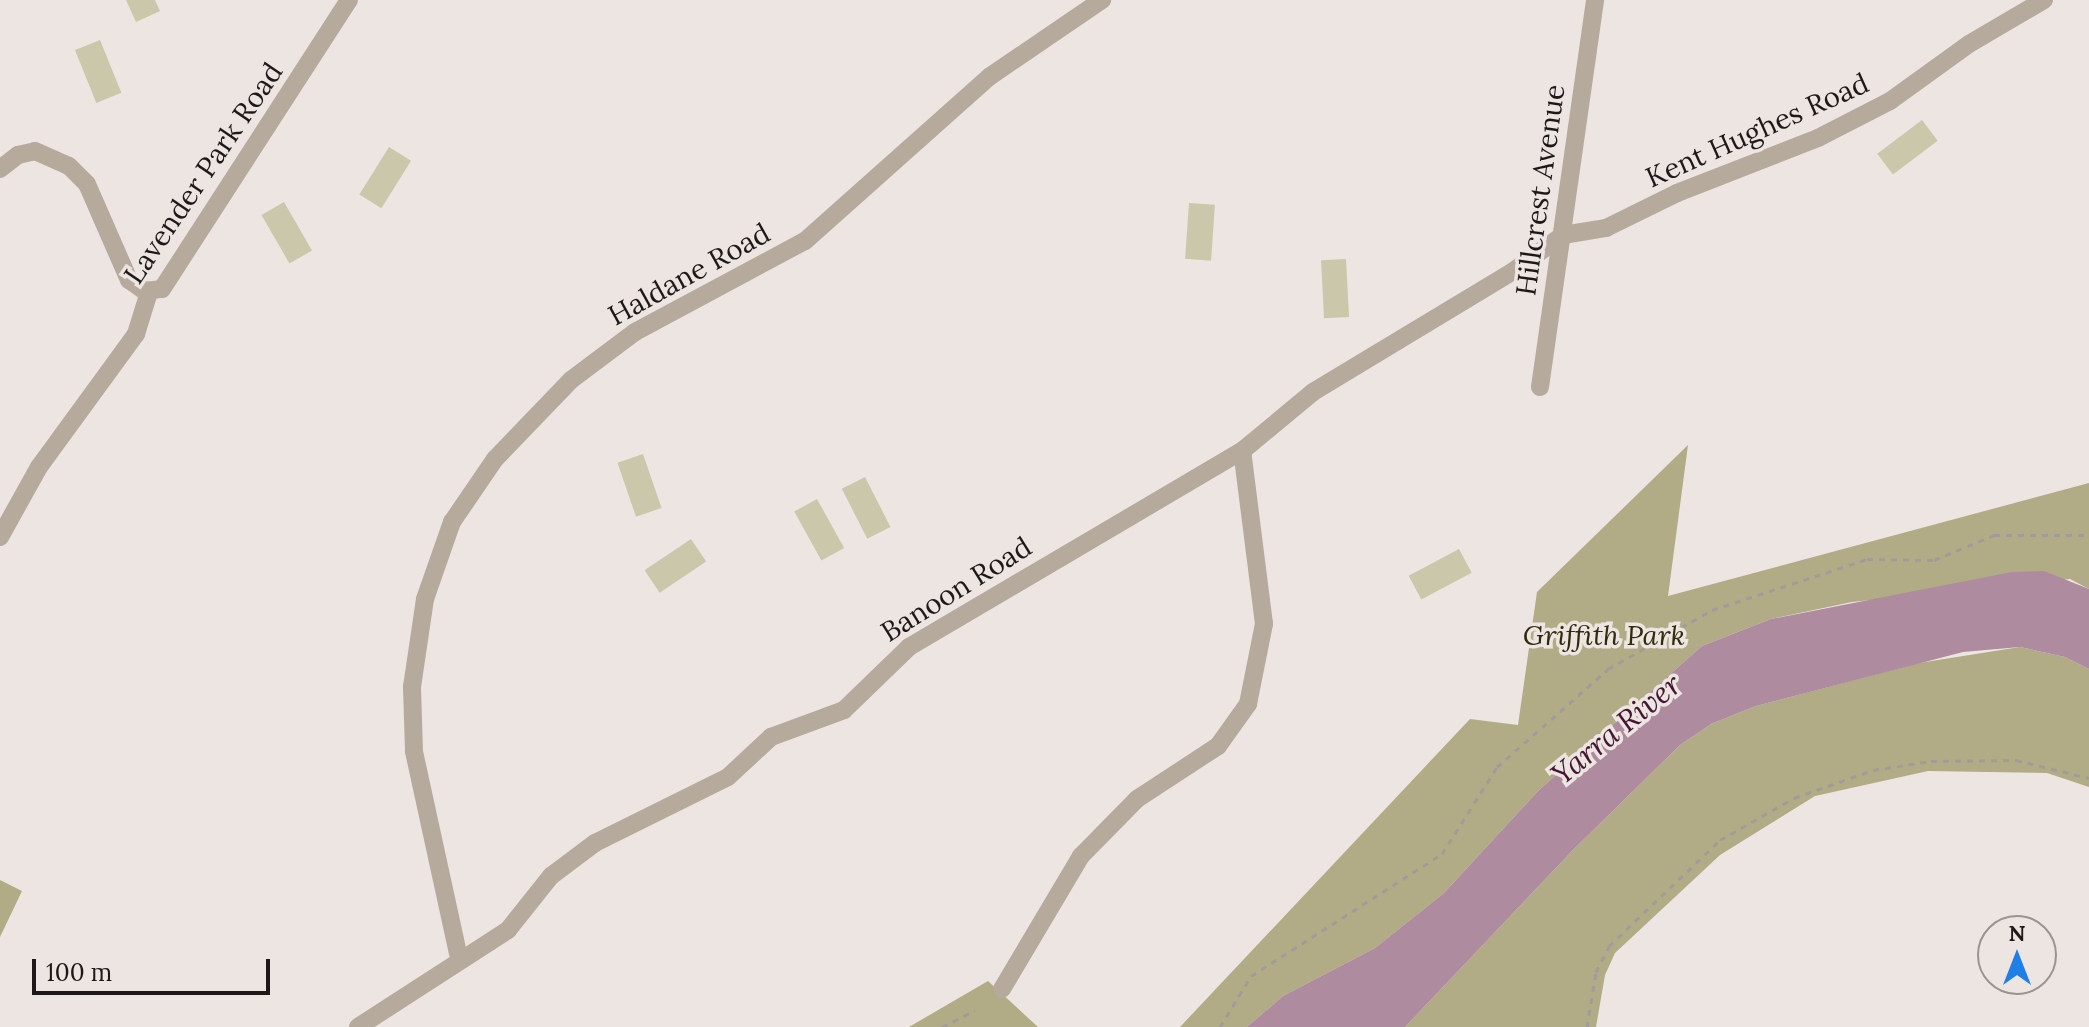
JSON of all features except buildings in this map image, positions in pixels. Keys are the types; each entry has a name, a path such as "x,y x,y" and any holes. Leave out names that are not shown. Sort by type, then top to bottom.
{"street":[{"name":"Lavender Park Road","path":"0,537 39,467 136,334 149,292 162,289 174,277 349,0"},
{"name":"Haldane Road","path":"459,958 414,751 412,687 425,599 452,522 495,459 571,380 635,332 805,241 989,77 1102,0"},
{"name":"Hillcrest Avenue","path":"1540,387 1595,0"},
{"name":"Kent Hughes Road","path":"1563,235 1606,228 1677,193 1818,138 1890,101 1969,44 2044,0"},
{"path":"7,158 43,152 77,172 90,190 124,272 134,286 149,292"},
{"name":"Banoon Road","path":"358,1027 521,919 551,876 595,843 728,777 771,737 844,710 909,647 1242,451 1313,392 1512,272 1563,235"},
{"path":"1002,989 1081,856 1137,799 1218,746 1248,704 1264,624 1242,451"}],"path":[{"path":"1220,1027 1251,976 1442,854 1497,767 1608,669 1712,610 1867,559 1934,560 1994,535 2089,535"},
{"path":"1587,1027 1596,972 1609,946 1720,840 1794,798 1873,770 1931,761 2016,760 2089,778"},
{"path":"942,1027 975,1010"}],"shaded area":[{"path":"126,0 155,0 160,11 136,22"},
{"path":"100,40 121,93 96,103 75,50"},
{"path":"1922,120 1938,141 1893,174 1877,154"},
{"path":"389,147 411,161 381,208 359,194"},
{"path":"284,202 312,250 289,263 261,215"},
{"path":"1189,203 1215,205 1211,261 1185,259"},
{"path":"1346,259 1349,317 1324,318 1321,260"},
{"path":"643,454 662,508 636,517 617,463"},
{"path":"865,477 890,527 867,539 842,489"},
{"path":"817,499 844,548 821,561 794,512"},
{"path":"691,539 706,561 660,593 645,570"},
{"path":"1459,549 1472,573 1421,600 1409,576"}],"green space":[{"name":"Griffith Park","path":"1688,445 1668,596 2089,483 2089,589 2070,579 1852,602 1771,619 1702,646 1539,790 1444,893 1375,948 1283,996 1247,1027 1180,1027 1470,719 1518,725 1537,592"},
{"path":"2020,647 2065,657 2089,669 2089,787 2047,773 1928,771 1815,796 1720,855 1615,953 1605,975 1596,1027 1405,1027 1572,851 1680,745 1711,724 1756,706 1919,663"},
{"path":"0,880 22,891 0,937"},
{"path":"988,981 1038,1027 909,1027"}],"water":[{"name":"Yarra River","path":"2044,571 2089,589 2089,669 2065,657 2020,647 1963,652 1756,706 1711,724 1680,745 1572,851 1405,1027 1247,1027 1283,996 1375,948 1444,893 1539,790 1702,646 1771,619 2012,572"}]}
